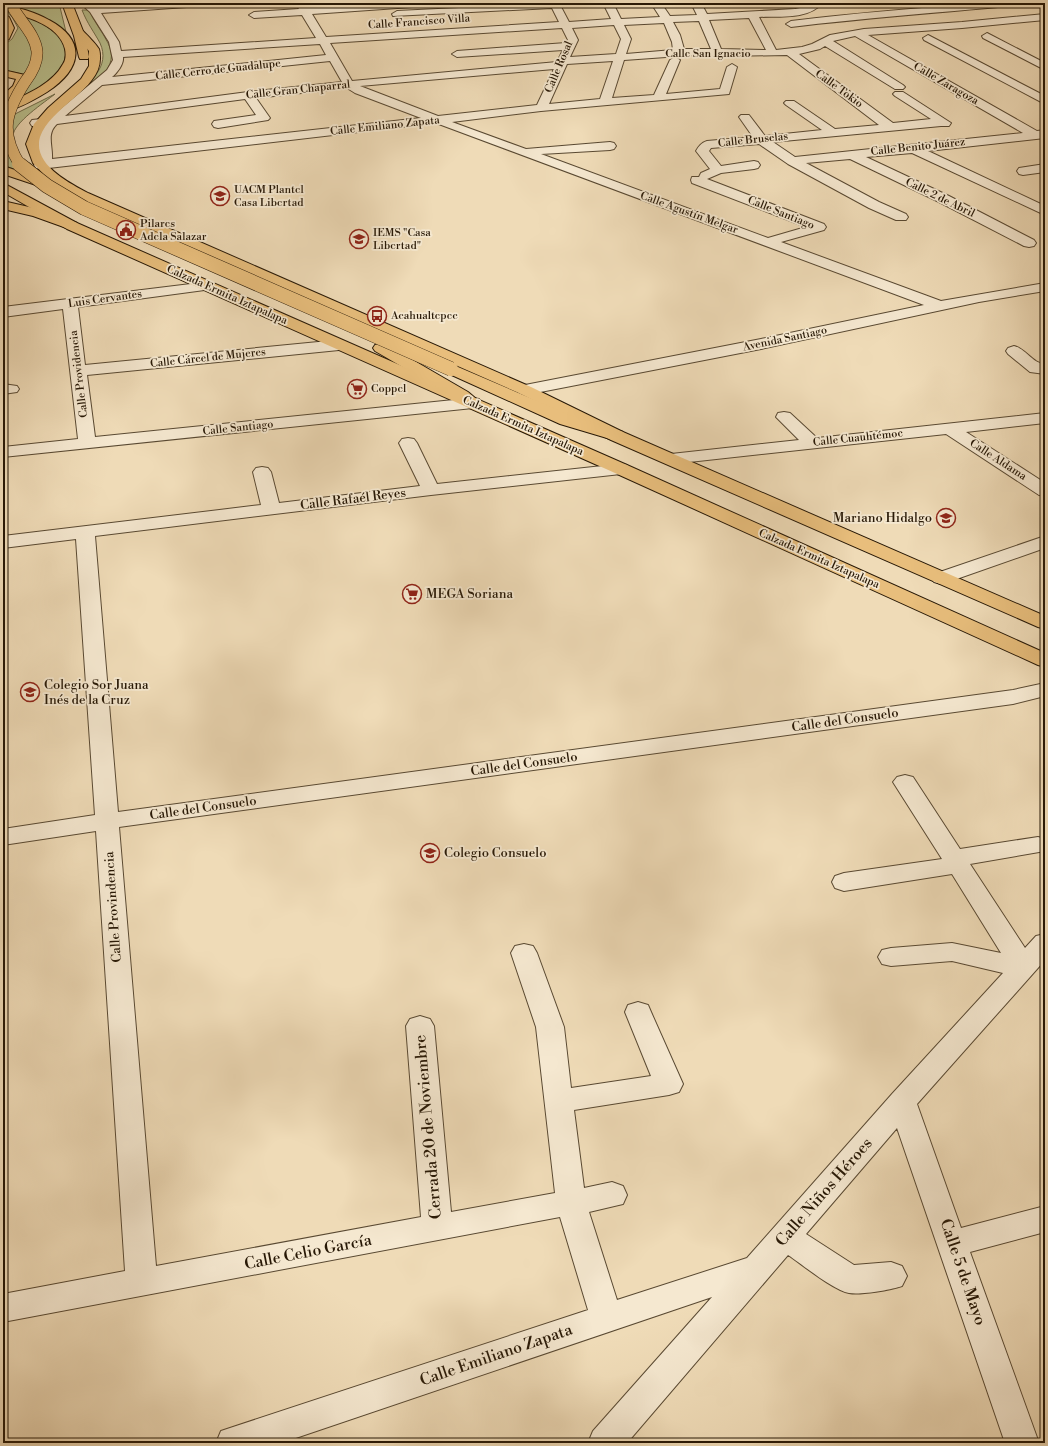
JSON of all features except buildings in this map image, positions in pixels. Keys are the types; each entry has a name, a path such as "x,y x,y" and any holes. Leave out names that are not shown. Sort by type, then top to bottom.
{"main road":[{"path":"12,3 15,14 32,37 37,50 36,65 10,108 4,132 5,142 10,155 18,163 57,193 84,208 566,420 617,436"},
{"path":"3,116 45,97 60,88 72,77 84,58 84,50 79,33 71,17 67,3"},
{"path":"3,7 25,13 50,24 68,41 71,49 71,58 69,65 62,74 44,89 3,110"},
{"path":"3,16 9,24 9,32 3,40"},
{"path":"79,33 90,41 96,52 96,62 80,85 36,123 30,134 30,145 33,154 59,182 83,196"},
{"path":"3,72 21,77 22,81 3,103"},
{"path":"3,103 24,83"},
{"path":"3,169 83,196 114,209 525,390 617,436 1045,623"},
{"path":"3,169 32,190 76,213 381,348 451,388 473,403"},
{"name":"Calzada Ermita Iztapalapa","path":"3,187 67,223 338,345 621,469 1045,661"},
{"path":"3,205 37,213 67,223"},
{"path":"67,223 60,216 61,213 64,210 74,207 86,206 114,209"}],"street":[{"path":"90,7 201,3"},
{"path":"254,16 303,7 419,3"},
{"path":"605,102 626,39 608,3"},
{"path":"656,3 667,19 680,48 659,97"},
{"path":"695,3 703,17 718,54"},
{"name":"Calle Francisco Villa","path":"117,54 263,40 323,40 752,14 805,10 813,7 817,3"},
{"path":"814,48 788,21 893,14 966,5 1009,3"},
{"path":"397,14 499,5"},
{"name":"Calle Rosal","path":"499,5 555,5 572,40 541,108"},
{"path":"1036,6 1045,12"},
{"path":"42,164 46,155 44,137 48,127 74,102 112,72 118,60 114,42 90,7"},
{"path":"303,7 349,84"},
{"path":"752,14 773,53"},
{"name":"Calle San Ignacio","path":"562,63 621,57 677,57 700,52 718,54 773,53 814,48 827,40 857,33 1045,17"},
{"name":"Calle Zaragoza","path":"857,33 1040,135"},
{"path":"987,36 1045,67"},
{"path":"928,38 1045,101"},
{"path":"827,40 942,122 973,141"},
{"path":"997,42 1016,40"},
{"path":"457,54 495,48 570,46"},
{"name":"Calle Tokio","path":"788,51 890,126"},
{"name":"Calle Cerro de Guadalupe","path":"101,82 334,58"},
{"name":"Calle Gran Chaparral","path":"36,123 248,95 562,63"},
{"name":"Calle Emiliano Zapata","path":"42,164 541,108 726,92 732,67"},
{"name":"Calle Agustín Melgar","path":"349,84 359,91 940,306"},
{"path":"218,124 264,118 248,95"},
{"path":"60,101 74,102"},
{"path":"790,103 832,132"},
{"path":"745,117 761,139 792,161 874,205 901,217"},
{"name":"Calle Bruselas","path":"718,170 702,151 707,145 942,122"},
{"name":"Calle Benito Juárez","path":"792,161 1040,135"},
{"path":"524,152 610,146"},
{"path":"914,149 1045,211"},
{"name":"Calle 2 de Abril","path":"850,154 944,199 1029,243"},
{"path":"718,170 754,165"},
{"path":"1023,171 1045,168"},
{"name":"Calle Santiago","path":"718,170 697,180 819,227 768,242"},
{"path":"712,221 760,205"},
{"name":"Luis Cervantes","path":"3,312 207,286"},
{"name":"Avenida Santiago","path":"525,390 761,344 979,298 1045,287"},
{"name":"Calle Providencia","path":"70,304 87,443"},
{"name":"Calle Cárcel de Mujeres","path":"78,371 338,345"},
{"path":"1014,351 1036,369 1045,369"},
{"name":"Calle Santiago","path":"3,452 473,403"},
{"path":"784,417 813,443"},
{"name":"Calle Cuauhtémoc","path":"671,460 1045,418"},
{"name":"Calle Aldama","path":"950,429 1045,490"},
{"path":"408,443 430,490"},
{"name":"Calle Rafaél Reyes","path":"85,531 621,469"},
{"path":"262,472 271,509"},
{"path":"3,542 85,531"},
{"name":"Calle Provindencia","path":"85,531 142,1283"},
{"path":"940,578 1045,542"},
{"name":"Calle del Consuelo","path":"3,837 107,821 1027,695 1045,689"},
{"path":"905,782 1024,968"},
{"path":"844,882 956,862 1038,845"},
{"name":"Calle Niños Héroes","path":"605,1443 902,1102 1045,943"},
{"path":"891,957 952,952 1024,968"},
{"path":"524,953 550,1026 571,1203 607,1318"},
{"path":"559,1101 669,1084 638,1012"},
{"name":"Cerrada 20 de Noviembre","path":"420,1026 437,1228"},
{"name":"Calle 5 de Mayo","path":"902,1102 953,1243 1022,1443"},
{"name":"Calle Celio García","path":"3,1308 612,1195"},
{"path":"953,1243 1045,1219"},
{"path":"785,1237 850,1279 891,1276"},
{"name":"Calle Emiliano Zapata","path":"233,1443 275,1436 607,1318 758,1267"}],"green space":[{"path":"3,3 59,3 66,32 51,22 3,5"},
{"path":"3,9 30,18 46,26 59,37 65,48 65,58 60,68 52,77 41,86 18,100 22,74 3,70 3,46 12,39 18,28 12,17"},
{"path":"82,10 89,10 103,34 111,52 111,60 104,74 98,80 77,96 73,96 86,86 97,74 103,60 103,52 100,43"},
{"path":"55,94 37,107 18,125 13,136 15,145 23,162 30,163 53,184 3,165 8,161 3,158 3,120"}],"place":[{"name":"UACM Plantel Casa Libertad","path":"220,196"},
{"name":"Pilares Adela Salazar","path":"126,230"},
{"name":"IEMS \"Casa Libertad\"","path":"359,239"},
{"name":"Acahualtepec","path":"377,316"},
{"name":"Coppel","path":"357,389"},
{"name":"Mariano Hidalgo","path":"946,518"},
{"name":"MEGA Soriana","path":"412,594"},
{"name":"Colegio Sor Juana Inés de la Cruz","path":"30,692"},
{"name":"Colegio Consuelo","path":"430,853"}]}
